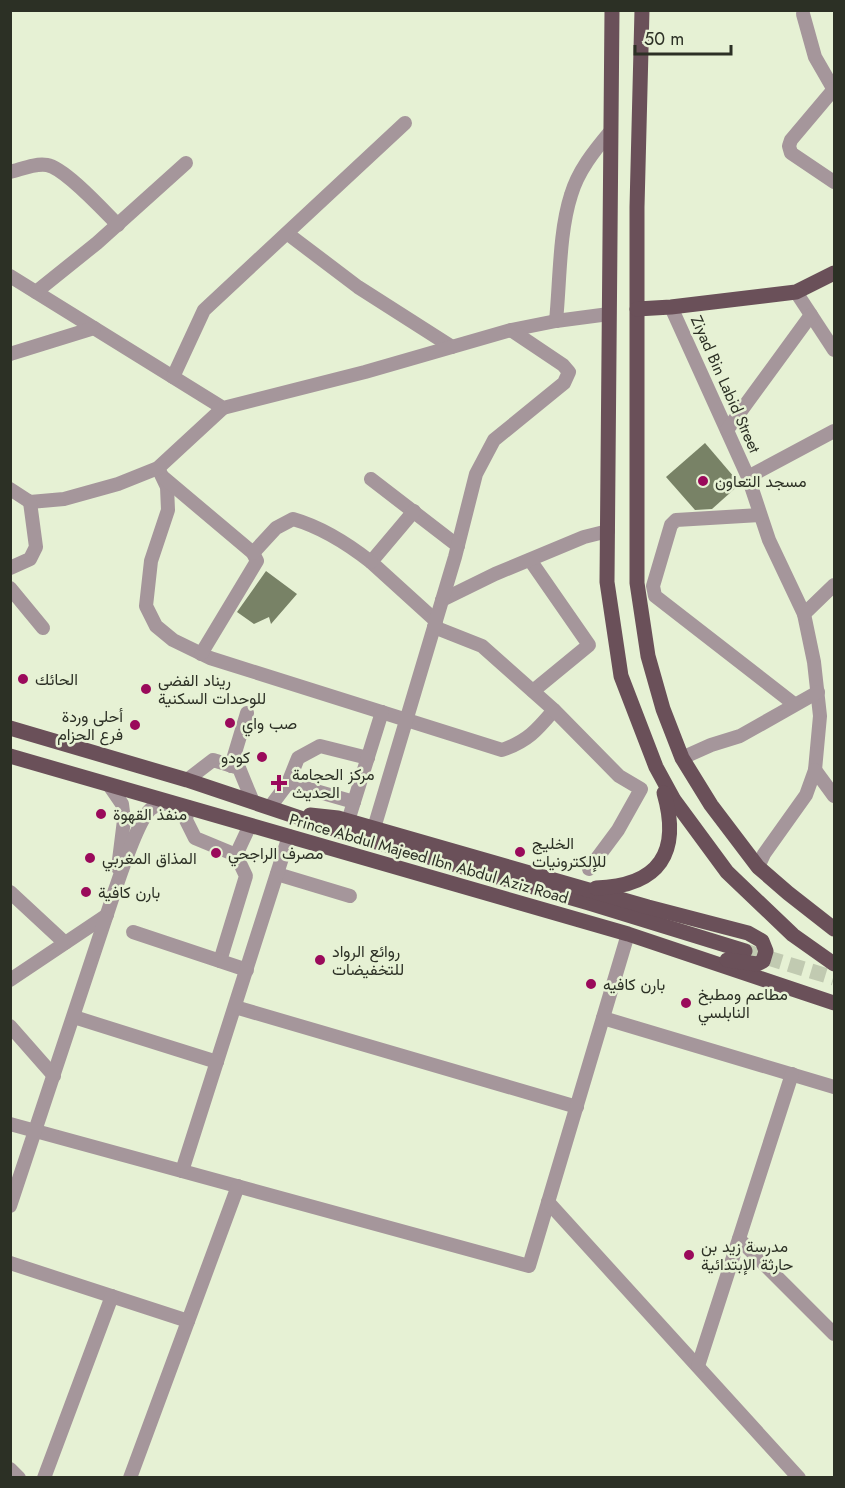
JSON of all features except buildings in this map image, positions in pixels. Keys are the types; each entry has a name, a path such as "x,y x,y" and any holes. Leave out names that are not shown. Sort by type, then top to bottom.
{"main road":[{"path":"583,888 611,888 631,883 648,875 662,859 670,843 669,811 656,767 621,676 608,582 612,10"},
{"path":"642,10 637,309 637,583 648,656 663,709 682,758 711,805 758,867 834,928"},
{"name":"Ziyad Bin Labid Street","path":"671,307 796,292 834,273"},
{"path":"637,309 671,307"},
{"name":"Prince Abdul Majeed Ibn Abdul Aziz Road","path":"10,728 187,780 345,833 589,903 745,951"},
{"name":"Prince Abdul Majeed Ibn Abdul Aziz Road","path":"10,756 628,934 834,1003"},
{"path":"656,767 674,800 727,872 793,935 834,964"},
{"path":"288,813 338,818 748,933 762,941 766,951 763,961 757,964 694,956"}],"street":[{"path":"802,14 815,57 834,90 791,140 789,149 791,153 834,182"},
{"path":"173,377 204,310 405,123"},
{"path":"556,321 564,234 571,195 588,160 610,132"},
{"path":"36,292 118,225 186,163"},
{"path":"10,172 34,165 48,165 62,171 118,225"},
{"path":"288,234 358,287 452,347"},
{"path":"10,276 223,408"},
{"path":"796,292 834,350"},
{"name":"Ziyad Bin Labid Street","path":"671,307 748,477 769,540 804,614 814,662 820,716 814,770 806,795 764,854 758,867"},
{"path":"10,489 30,502 64,499 118,484 160,471 223,408 365,372 511,330 609,314"},
{"path":"727,430 811,315"},
{"path":"10,354 94,328"},
{"path":"374,828 458,546 476,474 494,440 564,383 568,372 563,365 511,330"},
{"path":"748,477 834,431"},
{"path":"160,471 253,552 257,561 201,654"},
{"path":"160,471 167,487 168,510 152,561 146,606 156,626 173,640 201,654 502,750 520,744 540,727 554,710"},
{"path":"371,479 458,546"},
{"path":"10,568 30,559 36,547 30,502"},
{"path":"371,561 414,511"},
{"path":"760,515 676,520 670,525 654,586 655,596 794,704"},
{"path":"253,552 276,528 293,519 341,541 371,561 435,624 482,646 554,710 619,776 641,789 618,830 590,869"},
{"path":"442,600 495,574 584,537 608,531"},
{"path":"530,560 589,645 533,691"},
{"path":"804,614 834,585"},
{"path":"10,588 44,628"},
{"path":"682,758 711,745 740,736 818,692"},
{"path":"820,716 834,711"},
{"path":"348,821 382,712"},
{"path":"231,765 247,713"},
{"path":"270,807 288,783 298,758 320,746 368,758"},
{"path":"187,780 211,761 231,765 241,770 253,802"},
{"path":"814,770 832,789"},
{"path":"288,783 354,802"},
{"path":"109,785 122,804 124,820 115,890"},
{"path":"11,1203 37,1132 115,890 146,814 153,807 170,802"},
{"path":"188,807 186,819 195,838 236,855 246,879 220,960"},
{"path":"236,855 250,825"},
{"path":"182,1171 289,836"},
{"path":"277,874 350,896"},
{"path":"10,892 65,944"},
{"path":"10,980 107,915"},
{"path":"133,932 247,970"},
{"path":"10,1124 529,1266 628,934"},
{"path":"235,1007 577,1107"},
{"path":"74,1017 218,1062"},
{"path":"603,1018 834,1087"},
{"path":"10,1026 54,1076"},
{"path":"698,1366 792,1074"},
{"path":"130,1478 238,1186"},
{"path":"548,1202 799,1478"},
{"path":"739,1239 834,1334"},
{"path":"10,1263 188,1321"},
{"path":"44,1478 112,1296"},
{"path":"10,1469 19,1478"}],"tunnel":[{"path":"745,951 834,978"}],"place":[{"name":"مسجد التعاون","path":"703,481"},
{"name":"الحائك","path":"23,679"},
{"name":"ريناد الفضي للوحدات السكنية","path":"146,689"},
{"name":"صب واي","path":"230,723"},
{"name":"أحلى وردة فرع الحزام","path":"135,725"},
{"name":"كودو","path":"262,757"},
{"name":"مركز الحجامة الحديث","path":"279,783"},
{"name":"منفذ القهوة","path":"101,814"},
{"name":"الخليج للإلكترونيات","path":"520,852"},
{"name":"مصرف الراجحي","path":"216,853"},
{"name":"المذاق المغربي","path":"90,858"},
{"name":"بارن كافية","path":"86,892"},
{"name":"روائع الرواد للتخفيضات","path":"320,960"},
{"name":"بارن كافيه","path":"591,984"},
{"name":"مطاعم ومطبخ النابلسي","path":"686,1003"},
{"name":"مدرسة زيد بن حارثة الإبتدائية","path":"689,1255"}]}
